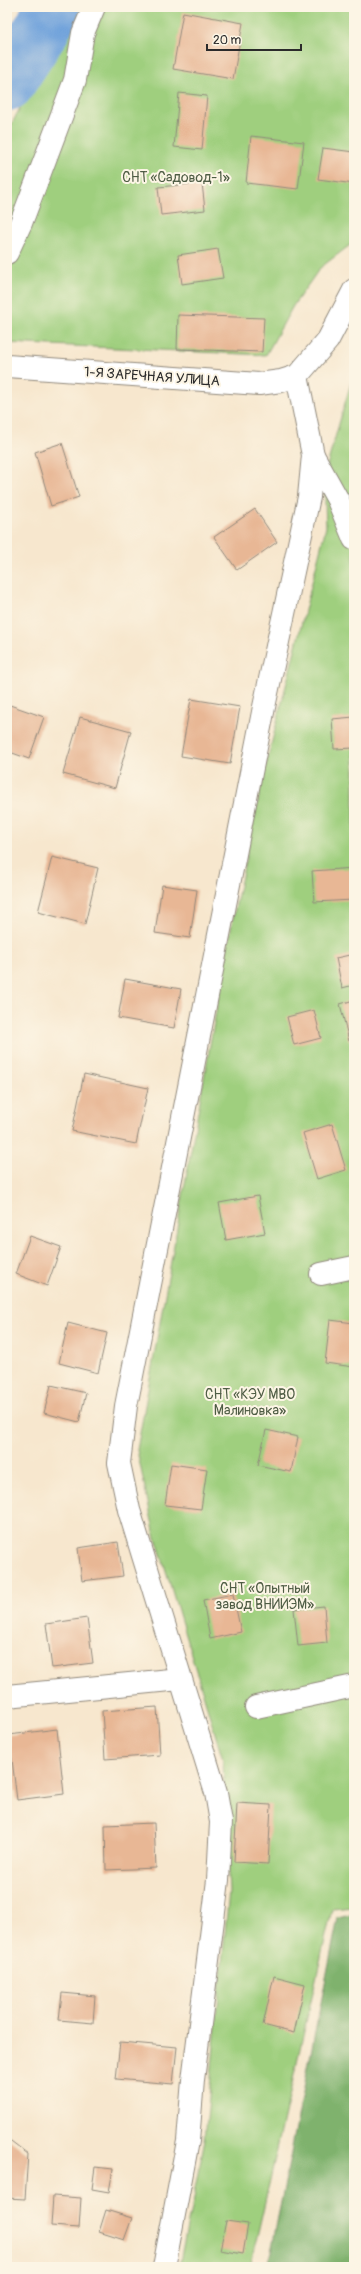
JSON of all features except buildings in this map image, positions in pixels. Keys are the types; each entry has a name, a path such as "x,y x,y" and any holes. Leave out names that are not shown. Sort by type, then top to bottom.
{"street":[{"path":"7,253 21,223 75,80 83,33 94,7"},
{"path":"354,290 328,340 297,376 313,455 338,500 354,537"},
{"name":"1-Я ЗАРЕЧНАЯ УЛИЦА","path":"7,366 259,384 281,381 297,376"},
{"path":"164,2267 188,2141 193,2080 221,1846 221,1822 216,1793 128,1510 119,1463 126,1406 264,707 308,497 313,455"},
{"path":"322,1274 354,1267"},
{"path":"7,1696 180,1679"},
{"path":"256,1706 354,1686"}],"green space":[{"name":"СНТ «Садовод-1»","path":"72,7 354,7 354,242 320,268 293,306 266,355 7,343 7,133"},
{"path":"354,372 354,1907 332,1909 250,2267 179,2267 205,2139 229,1892 223,1760 154,1531 137,1450 232,923 264,773 326,527 324,476"},
{"path":"354,1914 354,2267 268,2267 338,1918"}],"waterway":[{"path":"7,83 42,29 53,7"}],"park label":[{"name":"СНТ «КЭУ МВО Малиновка»","path":"250,1402"},
{"name":"СНТ «Опытный завод ВНИИЭМ»","path":"265,1596"}]}
